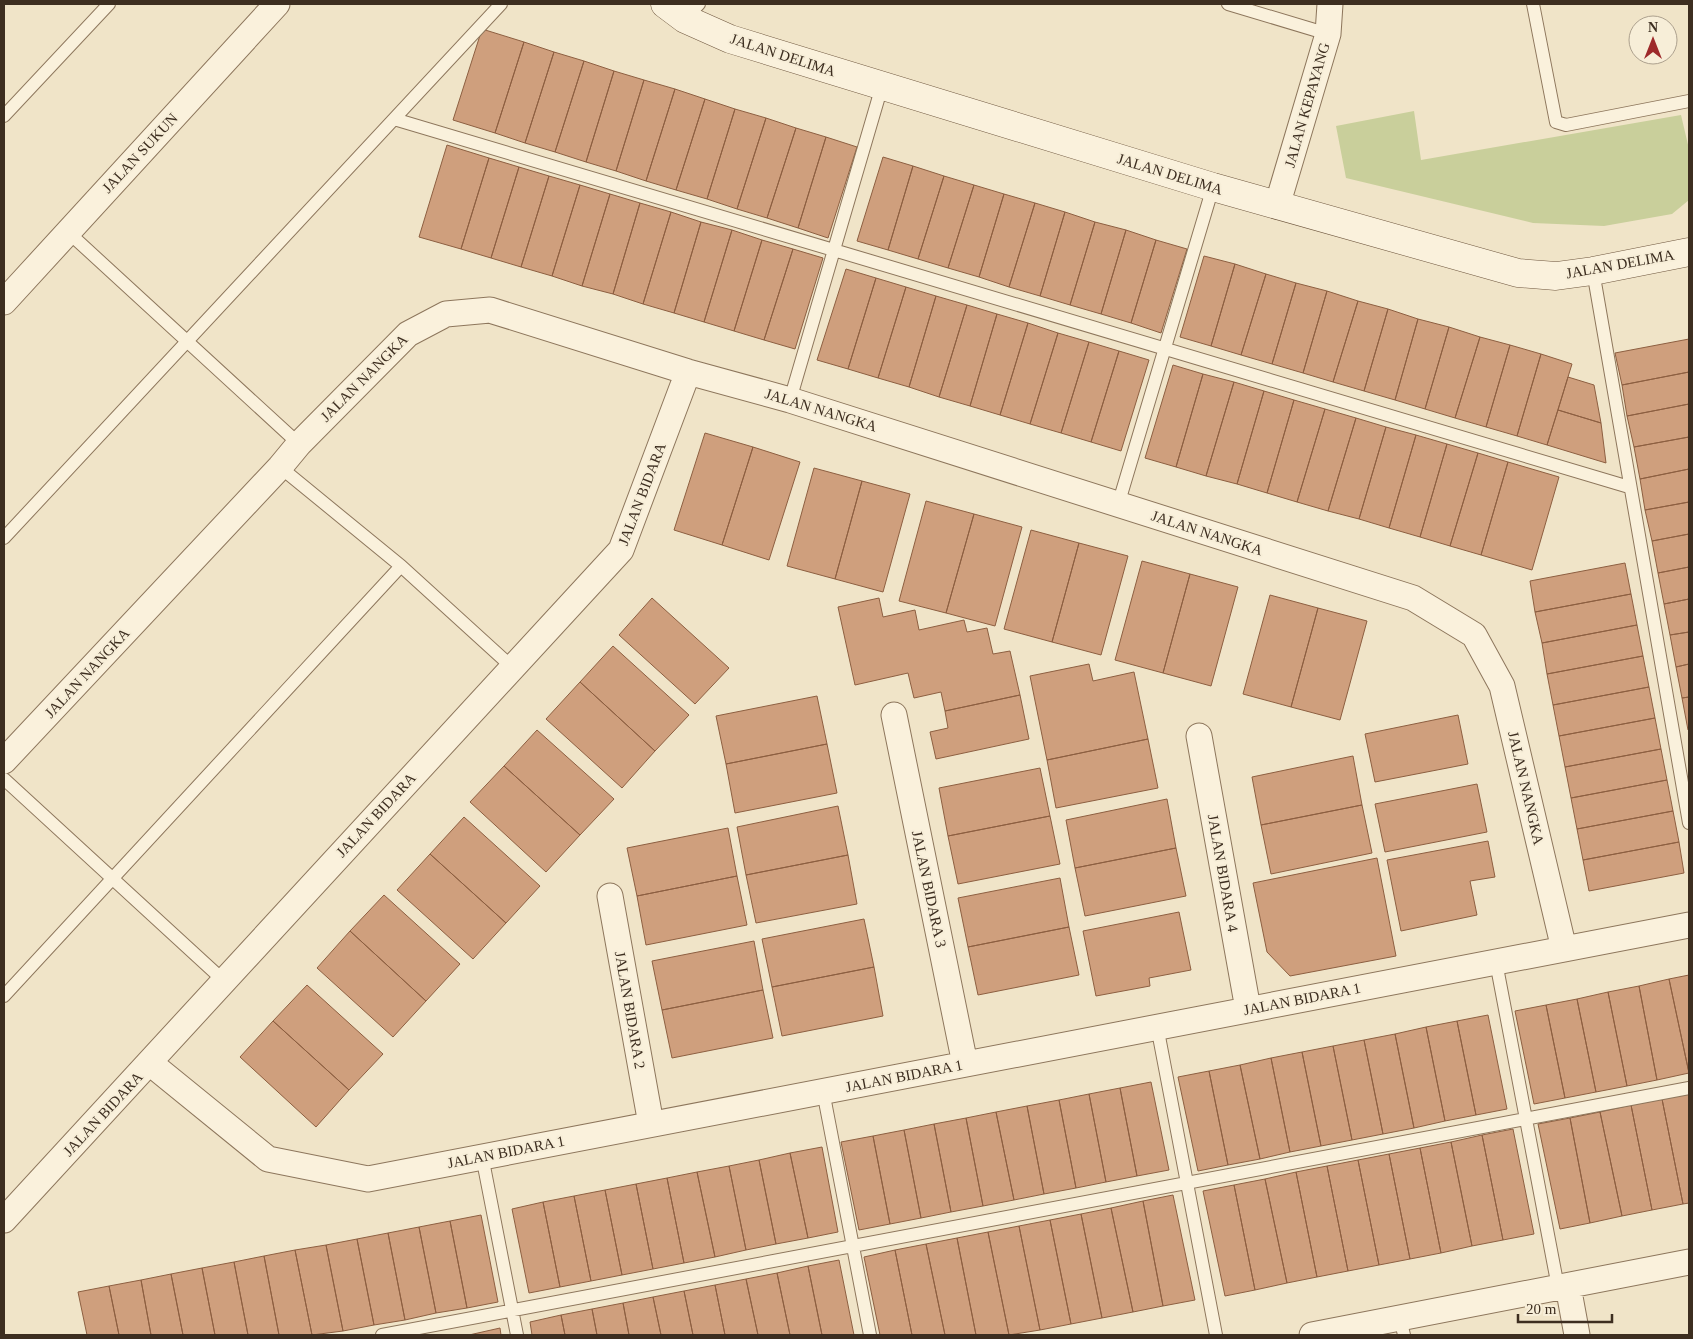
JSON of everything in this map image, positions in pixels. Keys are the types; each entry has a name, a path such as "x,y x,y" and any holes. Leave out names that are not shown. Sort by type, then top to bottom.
{"street":[{"name":"JALAN KEPAYANG","path":"1277,206 1328,34 1330,4"},
{"name":"JALAN SUKUN","path":"7,292 68,232 270,6"},
{"name":"JALAN DELIMA","path":"683,9 730,39 1213,187 1518,273 1556,276 1593,271 1689,252"},
{"name":"JALAN NANGKA","path":"4,761 280,467 298,444 408,334 446,314 490,310 688,372 790,400 1413,598 1474,635 1502,686 1564,949"},
{"name":"JALAN BIDARA","path":"4,1220 621,550 688,372"},
{"name":"JALAN BIDARA 3","path":"894,715 965,1064"},
{"name":"JALAN BIDARA 4","path":"1199,736 1248,1009"},
{"name":"JALAN BIDARA 2","path":"610,896 651,1124"},
{"name":"JALAN BIDARA 1","path":"150,1063 268,1158 368,1179 1689,924"},
{"path":"1312,1335 1402,1327 1563,1286 1689,1262"},
{"path":"1563,1286 1577,1335"}],"lane":[{"path":"4,116 109,4"},
{"path":"4,538 501,4"},
{"path":"1228,4 1328,34"},
{"path":"1533,4 1556,122 1566,124 1689,101"},
{"path":"790,400 882,86"},
{"path":"394,119 1629,488"},
{"path":"1118,505 1213,187"},
{"path":"68,232 298,444"},
{"path":"1593,271 1629,488 1689,823"},
{"path":"280,467 401,566 512,667"},
{"path":"4,996 114,880 401,566"},
{"path":"4,779 223,980"},
{"path":"1496,962 1526,1119 1563,1286"},
{"path":"1157,1026 1216,1335"},
{"path":"382,1335 1689,1088"},
{"path":"823,1091 870,1335"},
{"path":"482,1156 517,1335"}],"green space":[{"path":"1414,111 1421,160 1681,115 1689,149 1689,200 1672,214 1604,226 1533,223 1346,178 1336,126"}],"building":[{"path":"482,29 524,42 495,133 453,120"},
{"path":"524,42 554,52 525,143 495,133"},
{"path":"554,52 584,61 555,152 525,143"},
{"path":"584,61 614,71 586,162 555,152"},
{"path":"614,71 644,80 616,171 586,162"},
{"path":"644,80 675,89 646,181 616,171"},
{"path":"675,89 705,99 676,190 646,181"},
{"path":"705,99 735,109 707,199 676,190"},
{"path":"735,109 766,118 737,209 707,199"},
{"path":"766,118 796,128 767,218 737,209"},
{"path":"796,128 826,137 798,228 767,218"},
{"path":"826,137 857,147 828,238 798,228"},
{"path":"447,145 489,158 461,249 419,237"},
{"path":"883,157 913,166 888,250 857,241"},
{"path":"489,158 519,167 491,258 461,249"},
{"path":"913,166 944,176 918,259 888,250"},
{"path":"519,167 549,176 521,267 491,258"},
{"path":"549,176 580,185 552,276 521,267"},
{"path":"944,176 974,185 948,268 918,259"},
{"path":"580,185 610,194 582,286 552,276"},
{"path":"974,185 1004,194 979,277 948,268"},
{"path":"610,194 640,203 613,294 582,286"},
{"path":"1004,194 1035,203 1009,287 979,277"},
{"path":"640,203 671,212 643,304 613,294"},
{"path":"1035,203 1065,212 1040,296 1009,287"},
{"path":"671,212 701,222 674,313 643,304"},
{"path":"1065,212 1095,222 1070,305 1040,296"},
{"path":"701,222 732,230 704,322 674,313"},
{"path":"1095,222 1126,230 1101,314 1070,305"},
{"path":"732,230 762,240 734,331 704,322"},
{"path":"1126,230 1156,240 1131,323 1101,314"},
{"path":"762,240 793,249 764,340 734,331"},
{"path":"1156,240 1187,249 1161,333 1131,323"},
{"path":"793,249 823,258 795,349 764,340"},
{"path":"1204,256 1235,264 1211,346 1180,337"},
{"path":"1235,264 1266,274 1241,355 1211,346"},
{"path":"846,269 876,278 848,369 817,360"},
{"path":"1266,274 1296,283 1272,364 1241,355"},
{"path":"876,278 906,287 878,378 848,369"},
{"path":"1296,283 1327,291 1303,373 1272,364"},
{"path":"906,287 936,296 909,387 878,378"},
{"path":"1327,291 1358,301 1333,382 1303,373"},
{"path":"936,296 967,305 939,397 909,387"},
{"path":"1358,301 1388,309 1364,391 1333,382"},
{"path":"967,305 997,314 970,406 939,397"},
{"path":"1388,309 1418,319 1395,400 1364,391"},
{"path":"997,314 1028,323 1000,415 970,406"},
{"path":"1418,319 1449,327 1425,409 1395,400"},
{"path":"1028,323 1058,333 1030,424 1000,415"},
{"path":"1449,327 1480,337 1455,418 1425,409"},
{"path":"1058,333 1089,342 1061,433 1030,424"},
{"path":"1480,337 1510,345 1486,427 1455,418"},
{"path":"1689,339 1689,372 1622,385 1615,353"},
{"path":"1089,342 1119,351 1091,442 1061,433"},
{"path":"1510,345 1541,354 1517,436 1486,427"},
{"path":"1119,351 1149,360 1121,451 1091,442"},
{"path":"1541,354 1572,364 1547,445 1517,436"},
{"path":"1173,365 1203,374 1176,467 1145,458"},
{"path":"1689,372 1689,404 1627,416 1622,385"},
{"path":"1203,374 1234,382 1206,476 1176,467"},
{"path":"1568,377 1594,385 1601,423 1558,410"},
{"path":"1234,382 1264,391 1237,484 1206,476"},
{"path":"1264,391 1294,400 1267,493 1237,484"},
{"path":"1294,400 1325,409 1297,502 1267,493"},
{"path":"1689,404 1689,437 1634,447 1627,416"},
{"path":"1325,409 1356,418 1328,511 1297,502"},
{"path":"1558,410 1601,423 1606,463 1547,445"},
{"path":"1356,418 1386,427 1359,519 1328,511"},
{"path":"1386,427 1416,435 1389,528 1359,519"},
{"path":"705,433 753,447 722,545 674,530"},
{"path":"1416,435 1447,444 1420,537 1389,528"},
{"path":"1689,437 1689,469 1640,479 1634,447"},
{"path":"1447,444 1478,453 1450,546 1420,537"},
{"path":"753,447 800,462 769,560 722,545"},
{"path":"1478,453 1508,462 1481,555 1450,546"},
{"path":"1508,462 1559,477 1532,570 1481,555"},
{"path":"814,468 862,481 835,579 787,566"},
{"path":"1689,469 1689,502 1645,510 1640,479"},
{"path":"862,481 910,494 883,592 835,579"},
{"path":"926,501 974,514 946,613 899,601"},
{"path":"1689,502 1689,534 1652,541 1645,510"},
{"path":"974,514 1022,527 995,626 946,613"},
{"path":"1031,530 1079,543 1052,642 1004,629"},
{"path":"1689,534 1689,567 1658,573 1652,541"},
{"path":"1079,543 1128,556 1101,655 1052,642"},
{"path":"1142,561 1190,574 1163,673 1115,660"},
{"path":"1625,563 1631,594 1535,612 1530,581"},
{"path":"1689,567 1689,599 1664,604 1658,573"},
{"path":"1190,574 1238,587 1211,686 1163,673"},
{"path":"1631,594 1637,625 1542,643 1535,612"},
{"path":"1270,595 1318,608 1291,707 1243,694"},
{"path":"652,598 729,668 695,704 619,635"},
{"path":"879,598 883,617 915,610 919,630 964,620 967,632 987,628 993,654 1010,651 1020,695 945,711 941,692 914,698 908,673 855,685 838,607"},
{"path":"1689,599 1689,632 1670,635 1664,604"},
{"path":"1318,608 1367,621 1340,720 1291,707"},
{"path":"1637,625 1643,656 1547,674 1542,643"},
{"path":"1689,632 1689,664 1676,667 1670,635"},
{"path":"613,646 689,715 655,751 580,682"},
{"path":"1643,656 1649,687 1553,705 1547,674"},
{"path":"1089,664 1093,681 1134,672 1148,739 1047,760 1030,676"},
{"path":"1689,664 1689,697 1682,698 1676,667"},
{"path":"580,682 655,751 622,788 546,719"},
{"path":"1649,687 1655,718 1559,736 1553,705"},
{"path":"1020,695 1029,739 936,759 930,732 948,728 945,711"},
{"path":"817,696 827,744 726,764 716,716"},
{"path":"1689,697 1689,729 1688,730 1682,698"},
{"path":"1458,715 1468,764 1375,782 1365,734"},
{"path":"1655,718 1661,749 1565,767 1559,736"},
{"path":"537,730 614,799 580,835 504,766"},
{"path":"1148,739 1158,788 1056,808 1047,760"},
{"path":"827,744 837,793 735,813 726,764"},
{"path":"1661,749 1667,780 1571,798 1565,767"},
{"path":"1353,756 1362,805 1261,825 1252,777"},
{"path":"504,766 580,835 546,872 470,802"},
{"path":"1040,768 1050,816 948,836 939,788"},
{"path":"1667,780 1673,811 1577,829 1571,798"},
{"path":"1477,784 1487,832 1385,852 1375,804"},
{"path":"1167,799 1176,848 1075,868 1066,820"},
{"path":"1362,805 1372,853 1271,874 1261,825"},
{"path":"838,806 848,855 746,875 737,827"},
{"path":"1673,811 1679,842 1583,860 1577,829"},
{"path":"1050,816 1060,864 958,884 948,836"},
{"path":"464,817 540,886 506,923 430,854"},
{"path":"728,828 737,876 637,896 627,848"},
{"path":"1488,841 1495,877 1470,881 1477,915 1401,931 1387,860"},
{"path":"1679,842 1684,873 1589,891 1583,860"},
{"path":"1176,848 1186,896 1085,916 1075,868"},
{"path":"430,854 506,923 473,959 397,890"},
{"path":"848,855 857,904 756,923 746,875"},
{"path":"1377,858 1396,956 1290,976 1267,952 1253,883"},
{"path":"737,876 747,925 646,945 637,896"},
{"path":"1060,878 1069,927 968,947 958,898"},
{"path":"384,895 460,964 426,1001 350,931"},
{"path":"1179,912 1191,970 1149,978 1150,986 1096,996 1083,931"},
{"path":"864,919 874,967 772,987 762,939"},
{"path":"1069,927 1079,975 978,995 968,947"},
{"path":"350,931 426,1001 393,1037 317,968"},
{"path":"754,941 763,990 662,1010 652,961"},
{"path":"874,967 883,1016 782,1036 772,987"},
{"path":"1689,975 1689,1073 1669,979"},
{"path":"1669,979 1689,1073 1657,1080 1639,986"},
{"path":"307,985 383,1054 349,1090 273,1021"},
{"path":"1639,986 1657,1080 1627,1086 1608,992"},
{"path":"763,990 773,1038 672,1058 662,1010"},
{"path":"1608,992 1627,1086 1596,1092 1577,999"},
{"path":"1577,999 1596,1092 1565,1098 1546,1005"},
{"path":"1546,1005 1565,1098 1534,1104 1515,1011"},
{"path":"1488,1015 1507,1109 1476,1115 1457,1021"},
{"path":"273,1021 349,1090 316,1127 240,1057"},
{"path":"1457,1021 1476,1115 1445,1121 1426,1027"},
{"path":"1426,1027 1445,1121 1414,1128 1395,1034"},
{"path":"1395,1034 1414,1128 1383,1134 1364,1040"},
{"path":"1364,1040 1383,1134 1352,1140 1333,1046"},
{"path":"1333,1046 1352,1140 1321,1146 1302,1052"},
{"path":"1302,1052 1321,1146 1290,1152 1271,1058"},
{"path":"1271,1058 1290,1152 1260,1159 1240,1065"},
{"path":"1240,1065 1260,1159 1228,1165 1209,1071"},
{"path":"1209,1071 1228,1165 1198,1171 1178,1077"},
{"path":"1151,1082 1169,1170 1137,1176 1120,1088"},
{"path":"1120,1088 1137,1176 1106,1182 1089,1094"},
{"path":"1089,1094 1106,1182 1076,1188 1059,1100"},
{"path":"1689,1094 1689,1203 1683,1204 1662,1099"},
{"path":"1662,1099 1683,1204 1652,1210 1631,1105"},
{"path":"1059,1100 1076,1188 1044,1194 1027,1106"},
{"path":"1631,1105 1652,1210 1622,1216 1600,1112"},
{"path":"1027,1106 1044,1194 1014,1200 996,1112"},
{"path":"996,1112 1014,1200 983,1206 966,1118"},
{"path":"1600,1112 1622,1216 1590,1223 1570,1118"},
{"path":"966,1118 983,1206 951,1212 934,1124"},
{"path":"1570,1118 1590,1223 1560,1229 1538,1124"},
{"path":"934,1124 951,1212 921,1218 904,1130"},
{"path":"1513,1129 1534,1234 1503,1240 1482,1135"},
{"path":"904,1130 921,1218 890,1224 873,1136"},
{"path":"1482,1135 1503,1240 1472,1246 1451,1142"},
{"path":"873,1136 890,1224 859,1230 841,1142"},
{"path":"1451,1142 1472,1246 1441,1253 1420,1148"},
{"path":"822,1147 838,1232 808,1238 790,1153"},
{"path":"1420,1148 1441,1253 1410,1259 1389,1154"},
{"path":"790,1153 808,1238 776,1244 759,1160"},
{"path":"1389,1154 1410,1259 1379,1265 1358,1160"},
{"path":"759,1160 776,1244 746,1250 729,1166"},
{"path":"1358,1160 1379,1265 1348,1271 1327,1166"},
{"path":"729,1166 746,1250 715,1257 697,1172"},
{"path":"1327,1166 1348,1271 1317,1277 1296,1172"},
{"path":"697,1172 715,1257 684,1263 667,1178"},
{"path":"1296,1172 1317,1277 1287,1283 1265,1179"},
{"path":"667,1178 684,1263 653,1269 636,1184"},
{"path":"1265,1179 1287,1283 1255,1290 1234,1185"},
{"path":"636,1184 653,1269 622,1275 605,1190"},
{"path":"1234,1185 1255,1290 1225,1296 1203,1191"},
{"path":"605,1190 622,1275 591,1281 574,1196"},
{"path":"1173,1195 1195,1300 1163,1306 1143,1201"},
{"path":"574,1196 591,1281 560,1287 543,1202"},
{"path":"1143,1201 1163,1306 1133,1312 1111,1208"},
{"path":"543,1202 560,1287 529,1293 512,1209"},
{"path":"1111,1208 1133,1312 1102,1318 1081,1214"},
{"path":"1081,1214 1102,1318 1071,1324 1050,1220"},
{"path":"481,1215 498,1302 467,1308 450,1221"},
{"path":"1050,1220 1071,1324 1040,1330 1019,1226"},
{"path":"450,1221 467,1308 436,1313 419,1227"},
{"path":"1019,1226 1040,1330 1009,1335 988,1232"},
{"path":"419,1227 436,1313 405,1320 388,1233"},
{"path":"988,1232 1009,1335 976,1335 957,1238"},
{"path":"388,1233 405,1320 374,1325 357,1239"},
{"path":"957,1238 976,1335 945,1335 926,1244"},
{"path":"357,1239 374,1325 343,1331 326,1245"},
{"path":"926,1244 945,1335 912,1335 895,1250"},
{"path":"326,1245 343,1331 312,1335 295,1250"},
{"path":"295,1250 312,1335 279,1335 264,1256"},
{"path":"895,1250 912,1335 880,1335 864,1257"},
{"path":"264,1256 279,1335 248,1335 234,1262"},
{"path":"839,1260 854,1335 822,1335 808,1266"},
{"path":"234,1262 248,1335 215,1335 202,1268"},
{"path":"808,1266 822,1335 790,1335 777,1273"},
{"path":"202,1268 215,1335 183,1335 171,1274"},
{"path":"777,1273 790,1335 758,1335 746,1279"},
{"path":"171,1274 183,1335 151,1335 141,1280"},
{"path":"746,1279 758,1335 725,1335 715,1285"},
{"path":"141,1280 151,1335 119,1335 109,1286"},
{"path":"715,1285 725,1335 693,1335 684,1291"},
{"path":"109,1286 119,1335 87,1335 78,1292"},
{"path":"684,1291 693,1335 661,1335 653,1297"},
{"path":"653,1297 661,1335 629,1335 623,1303"},
{"path":"623,1303 629,1335 597,1335 592,1309"},
{"path":"592,1309 597,1335 565,1335 561,1315"},
{"path":"561,1315 565,1335 532,1335 530,1322"},
{"path":"500,1328 501,1335 469,1335"}]}
